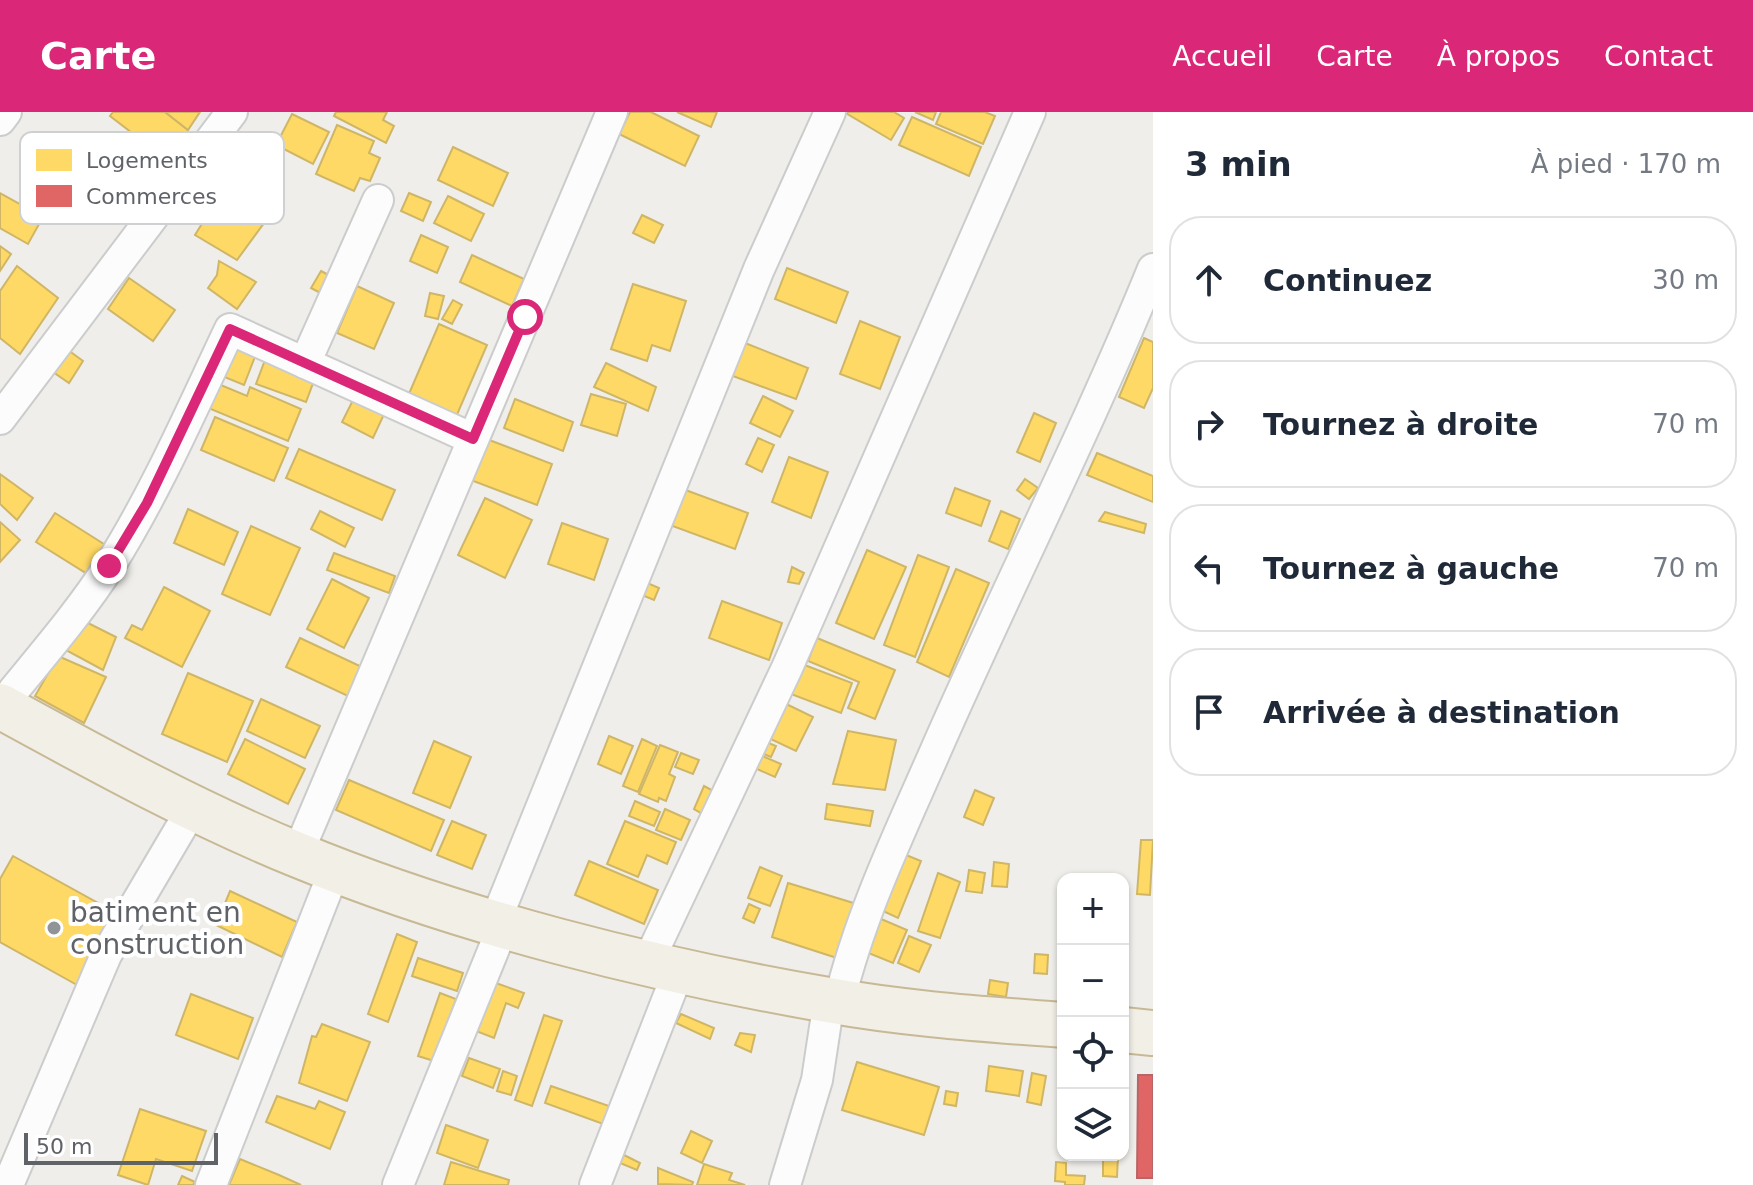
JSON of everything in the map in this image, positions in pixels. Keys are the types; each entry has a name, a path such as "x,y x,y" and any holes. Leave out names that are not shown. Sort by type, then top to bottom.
{"highway":[{"path":"1,706 192,809 316,862 499,923 663,966 834,1001 1057,1024"},
{"path":"1129,1031 1153,1033"}],"street":[{"path":"0,120 6,112"},
{"path":"217,132 232,112"},
{"path":"211,1185 316,862 473,439 612,112"},
{"path":"398,1185 759,269 830,112"},
{"path":"595,1185 663,966 787,668 1030,112"},
{"path":"305,363 378,200"},
{"path":"0,419 147,224"},
{"path":"785,1185 817,1080 834,1001 859,930 997,609 1097,401 1153,269"},
{"path":"1,706 109,566 147,503 230,329 473,439"},
{"path":"8,1185 106,955 192,809"}],"building: Logements":[{"path":"113,112 165,112 188,130 131,132 110,116"},
{"path":"165,112 200,112 188,130"},
{"path":"336,112 387,112 383,120 394,126 386,143 334,116"},
{"path":"630,112 651,112 699,136 685,166 619,134"},
{"path":"677,112 717,112 711,127"},
{"path":"844,112 894,112 904,118 891,140"},
{"path":"915,112 936,112 933,120"},
{"path":"941,112 985,112 995,116 983,144 936,124"},
{"path":"292,114 329,132 313,164 284,149 283,132"},
{"path":"912,117 981,147 969,176 899,145"},
{"path":"337,125 374,141 369,153 380,158 370,181 360,178 354,191 316,174"},
{"path":"453,147 508,173 493,206 438,180"},
{"path":"0,193 20,204 20,224 39,224 28,244 0,228"},
{"path":"409,193 431,202 423,221 401,211"},
{"path":"448,196 484,214 471,241 434,223"},
{"path":"642,215 663,225 654,243 633,233"},
{"path":"202,224 263,224 237,260 195,235"},
{"path":"421,235 448,247 437,273 410,261"},
{"path":"0,246 11,254 0,271"},
{"path":"472,255 524,279 512,306 460,282"},
{"path":"219,261 256,282 237,309 208,288 217,275"},
{"path":"17,266 58,298 20,354 0,338 0,291"},
{"path":"787,268 848,292 836,323 775,299"},
{"path":"321,271 336,279 326,296 311,288"},
{"path":"129,278 175,310 153,341 108,309"},
{"path":"633,284 686,301 670,351 652,345 647,361 611,349"},
{"path":"357,286 394,303 374,349 337,333"},
{"path":"430,293 444,296 438,319 425,316"},
{"path":"453,300 462,305 452,324 442,319"},
{"path":"860,321 900,337 880,389 840,374"},
{"path":"439,324 487,345 456,417 408,396"},
{"path":"1144,338 1153,342 1153,388 1144,408 1119,397"},
{"path":"745,343 808,368 796,399 730,375"},
{"path":"235,345 256,354 244,385 222,376"},
{"path":"68,350 83,361 69,383 53,372"},
{"path":"265,360 315,378 306,402 256,384"},
{"path":"606,363 656,387 648,411 594,387"},
{"path":"211,381 247,396 250,387 301,409 288,441 201,405"},
{"path":"356,394 386,410 373,438 342,422"},
{"path":"591,394 626,404 617,436 581,425"},
{"path":"763,396 793,411 780,437 750,423"},
{"path":"515,399 573,422 563,451 504,428"},
{"path":"1034,413 1056,423 1040,462 1017,452"},
{"path":"215,417 288,448 274,481 201,450"},
{"path":"484,438 552,464 537,505 468,479"},
{"path":"758,438 774,445 762,472 746,464"},
{"path":"299,449 395,490 382,520 286,478"},
{"path":"1097,453 1153,476 1153,502 1087,475"},
{"path":"789,457 828,472 811,518 772,502"},
{"path":"0,474 33,498 17,520 0,504"},
{"path":"1025,479 1038,488 1029,499 1017,490"},
{"path":"680,488 748,513 735,549 667,524"},
{"path":"955,488 990,501 981,526 946,513"},
{"path":"485,498 532,520 505,578 458,555"},
{"path":"188,509 238,532 224,565 174,543"},
{"path":"320,511 354,528 345,547 311,529"},
{"path":"1001,511 1020,519 1008,549 989,541"},
{"path":"1105,512 1146,524 1144,533 1099,521"},
{"path":"55,513 107,546 89,575 36,542"},
{"path":"0,522 20,540 0,562"},
{"path":"562,523 608,539 594,580 548,564"},
{"path":"251,526 300,548 270,615 222,594"},
{"path":"867,550 906,567 874,639 836,623"},
{"path":"334,553 395,576 389,593 327,570"},
{"path":"918,555 949,567 915,657 884,645"},
{"path":"792,567 804,573 799,584 788,582"},
{"path":"956,569 989,583 949,677 917,662"},
{"path":"332,579 369,598 344,648 307,629"},
{"path":"638,579 659,588 654,600 632,591"},
{"path":"164,587 210,611 182,667 125,638 132,625 142,630"},
{"path":"722,601 782,623 769,660 709,638"},
{"path":"84,621 116,637 103,670 62,648"},
{"path":"300,638 364,668 350,697 286,667"},
{"path":"817,638 895,670 875,719 848,708 859,682 808,661"},
{"path":"58,656 106,677 84,723 35,696"},
{"path":"794,661 852,683 841,713 783,691"},
{"path":"188,673 253,701 227,762 162,734"},
{"path":"261,699 320,726 305,758 247,731"},
{"path":"776,699 813,717 796,751 760,734"},
{"path":"848,731 896,740 885,790 833,784"},
{"path":"609,736 633,746 621,774 598,764"},
{"path":"245,739 305,769 288,804 228,774"},
{"path":"642,739 657,746 638,792 623,786"},
{"path":"759,739 776,746 771,757 754,750"},
{"path":"434,741 471,757 450,808 413,793"},
{"path":"660,745 678,752 669,774 675,777 666,801 659,798 658,802 639,794"},
{"path":"753,752 781,764 775,777 748,765"},
{"path":"681,753 699,760 693,774 675,767"},
{"path":"349,780 444,820 431,851 336,810"},
{"path":"704,786 717,793 706,816 694,809"},
{"path":"975,790 994,798 983,825 964,817"},
{"path":"635,801 660,812 654,826 629,816"},
{"path":"827,804 873,811 870,826 825,819"},
{"path":"665,809 690,820 681,840 656,830"},
{"path":"452,821 486,835 472,869 437,855"},
{"path":"625,821 676,842 667,864 647,855 638,877 607,864"},
{"path":"1141,840 1153,840 1150,895 1137,894"},
{"path":"906,855 921,861 898,918 883,911"},
{"name":"batiment en construction","path":"13,856 116,913 77,985 0,942 0,879"},
{"path":"589,861 658,890 644,924 575,895"},
{"path":"994,862 1009,864 1007,887 992,886"},
{"path":"760,867 782,876 770,906 748,898"},
{"path":"969,870 985,873 982,893 966,891"},
{"path":"938,873 960,882 940,938 918,931"},
{"path":"788,883 860,905 843,960 772,937"},
{"path":"230,891 297,922 282,957 216,925"},
{"path":"749,904 760,909 754,923 743,918"},
{"path":"874,916 907,930 893,963 861,950"},
{"path":"397,934 417,942 388,1022 368,1014"},
{"path":"909,936 931,945 919,972 898,963"},
{"path":"1035,954 1048,955 1047,974 1034,973"},
{"path":"418,958 463,973 457,991 412,976"},
{"path":"990,980 1008,983 1006,997 988,994"},
{"path":"493,982 524,993 518,1008 506,1003 494,1038 476,1031"},
{"path":"440,993 456,999 434,1061 418,1056"},
{"path":"191,994 253,1018 238,1059 176,1035"},
{"path":"681,1014 714,1028 710,1039 676,1023"},
{"path":"544,1015 562,1021 532,1106 515,1100"},
{"path":"322,1024 370,1042 347,1101 299,1083 312,1036 316,1037"},
{"path":"740,1033 755,1035 751,1052 735,1045"},
{"path":"469,1058 500,1069 493,1088 462,1076"},
{"path":"857,1062 939,1087 924,1135 842,1110"},
{"path":"989,1066 1023,1071 1019,1096 986,1091"},
{"path":"503,1071 517,1076 511,1095 497,1091"},
{"path":"1032,1073 1046,1076 1041,1105 1027,1102"},
{"path":"551,1086 612,1107 606,1125 545,1103"},
{"path":"946,1091 958,1093 956,1106 944,1104"},
{"path":"277,1096 315,1109 319,1101 345,1112 330,1149 266,1122"},
{"path":"140,1109 206,1131 192,1171 156,1159 148,1185 118,1175"},
{"path":"446,1125 488,1140 478,1168 437,1153"},
{"path":"691,1131 712,1141 702,1163 681,1153"},
{"path":"624,1155 640,1163 637,1170 620,1163"},
{"path":"240,1159 279,1175 301,1185 229,1185"},
{"path":"1103,1161 1118,1161 1117,1177 1103,1176"},
{"path":"451,1162 509,1180 508,1185 444,1185"},
{"path":"1056,1162 1066,1163 1066,1175 1085,1176 1084,1185 1065,1185 1065,1182 1055,1181"},
{"path":"704,1164 732,1173 729,1180 745,1185 697,1185"},
{"path":"658,1168 693,1182 692,1185 658,1184"},
{"path":"182,1176 195,1182 193,1185 178,1185"}],"building: Commerces":[{"path":"1138,1075 1153,1075 1153,1178 1137,1178"}],"place":[{"name":"batiment en construction","path":"54,928"}],"route":[{"path":"109,566 147,503 230,329 473,439 525,317"}]}
